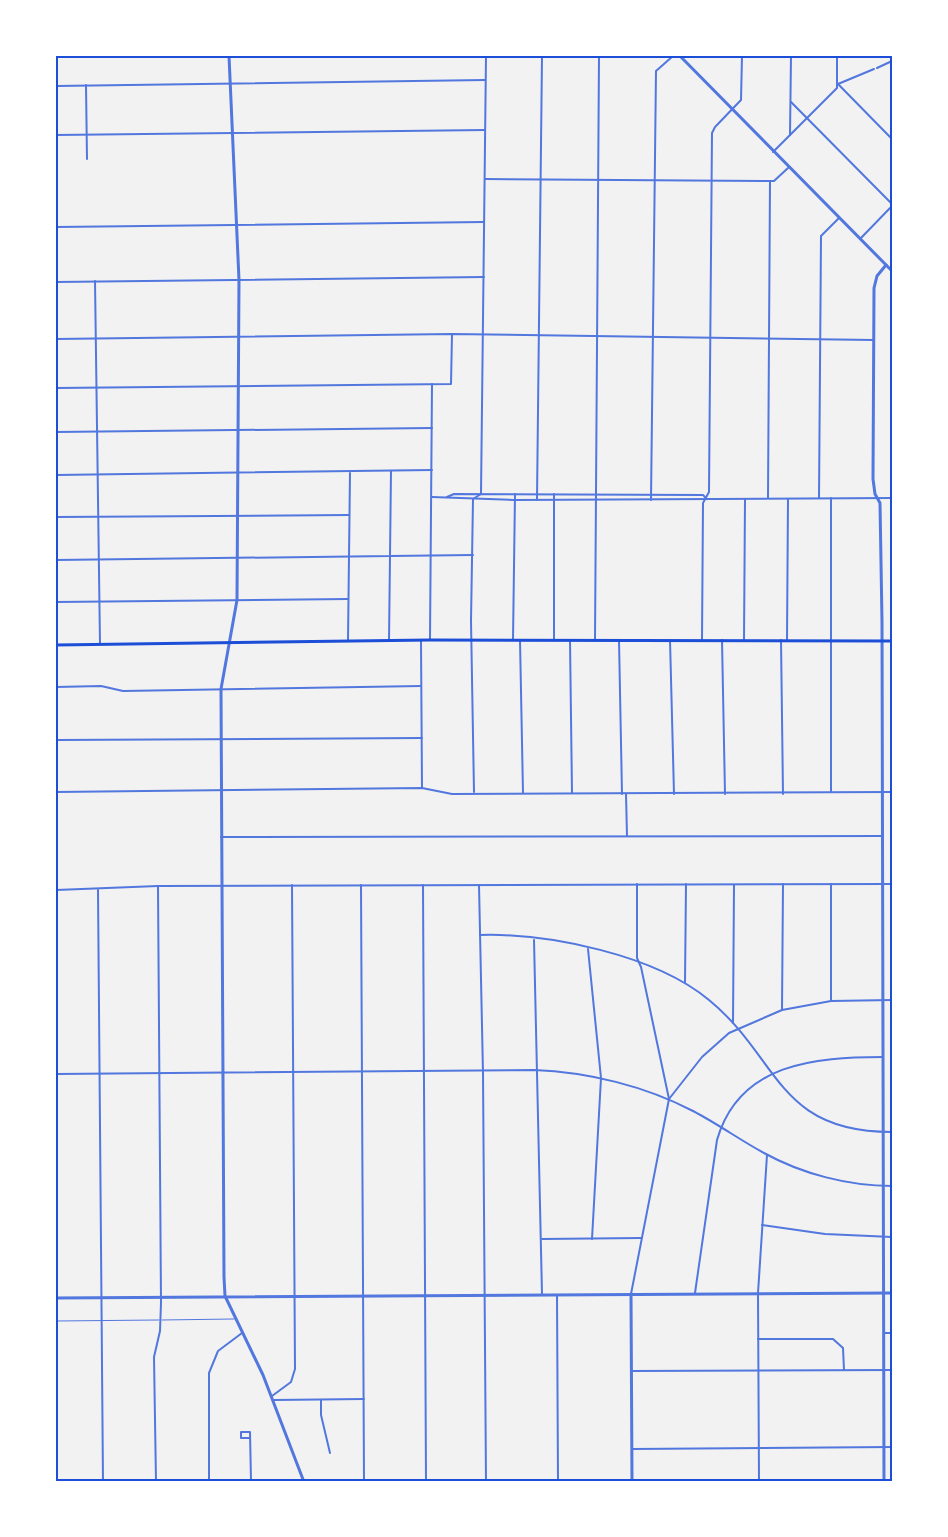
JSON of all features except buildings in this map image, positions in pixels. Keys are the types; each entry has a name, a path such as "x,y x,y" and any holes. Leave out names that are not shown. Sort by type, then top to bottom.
{"main road":[{"path":"56,645 389,640 892,640"}],"street":[{"path":"229,56 239,280 239,386 237,600 221,689 220,740 225,1296 272,1398 304,1482"},
{"path":"481,494 486,56"},
{"path":"537,500 542,56"},
{"path":"595,640 599,56"},
{"path":"651,500 656,71 673,56"},
{"path":"680,56 892,271"},
{"path":"702,640 703,503 709,492 713,130 742,97 742,56"},
{"path":"790,135 791,56"},
{"path":"773,152 837,88 837,56"},
{"path":"838,84 892,62"},
{"path":"56,86 486,80"},
{"path":"838,84 892,139"},
{"path":"86,85 87,159"},
{"path":"791,102 892,205 860,239"},
{"path":"56,135 485,130"},
{"path":"485,178 774,181 788,168"},
{"path":"768,498 770,181"},
{"path":"819,498 821,236 839,218"},
{"path":"56,227 484,222"},
{"path":"884,1482 882,640 878,498 873,479 875,282 886,265"},
{"path":"56,282 484,277"},
{"path":"95,281 100,644"},
{"path":"56,339 452,334 539,337 874,339"},
{"path":"56,388 451,384 452,334"},
{"path":"430,640 432,384"},
{"path":"56,432 432,428"},
{"path":"56,475 432,470"},
{"path":"389,640 391,471"},
{"path":"348,641 350,472"},
{"path":"446,497 481,494 651,494 703,495 706,498"},
{"path":"473,499 481,494"},
{"path":"513,640 514,494"},
{"path":"554,494 554,640"},
{"path":"432,497 514,500 892,498"},
{"path":"744,640 745,498"},
{"path":"787,640 788,498"},
{"path":"831,498 831,794"},
{"path":"473,499 471,640 474,794"},
{"path":"56,517 349,515"},
{"path":"56,560 473,555"},
{"path":"56,602 348,599"},
{"path":"421,640 422,788"},
{"path":"520,640 524,793"},
{"path":"570,640 572,793"},
{"path":"619,640 622,794"},
{"path":"670,640 674,794"},
{"path":"722,640 724,794"},
{"path":"781,640 783,794"},
{"path":"56,687 101,686 123,691 421,687"},
{"path":"56,740 422,738"},
{"path":"56,792 422,788 448,793 474,794 892,792"},
{"path":"626,794 627,836"},
{"path":"221,837 884,836"},
{"path":"632,1482 631,1294 669,1099 638,961 637,884"},
{"path":"685,982 686,884"},
{"path":"733,1023 734,884"},
{"path":"782,1010 783,884"},
{"path":"831,884 831,1001"},
{"path":"56,890 221,885 892,884"},
{"path":"272,1398 287,1387 294,1374 292,885"},
{"path":"361,885 364,1482"},
{"path":"423,885 426,1482"},
{"path":"478,885 483,1070 486,1482"},
{"path":"156,1482 154,1357 160,1320 158,886"},
{"path":"98,890 103,1482"},
{"path":"479,935 534,939 588,948 638,961 685,982 733,1023 791,1097 822,1118 848,1128 892,1132"},
{"path":"534,939 542,1294"},
{"path":"588,948 601,1078 592,1239"},
{"path":"669,1099 714,1045 738,1029 782,1010 831,1001 892,1000"},
{"path":"695,1293 721,1128 742,1094 771,1074 822,1059 884,1057"},
{"path":"56,1074 537,1070 601,1078 669,1099 767,1155 826,1177 892,1186"},
{"path":"759,1482 758,1293 767,1155"},
{"path":"762,1225 825,1234 892,1237"},
{"path":"541,1239 641,1238"},
{"path":"56,1298 892,1293"},
{"path":"557,1294 558,1482"},
{"path":"209,1482 209,1373 218,1351 242,1333"},
{"path":"884,1333 892,1333"},
{"path":"759,1339 833,1339 843,1348 844,1370"},
{"path":"631,1371 892,1370"},
{"path":"272,1398 364,1399"},
{"path":"321,1400 321,1415 330,1453"},
{"path":"250,1438 251,1482"},
{"path":"632,1449 892,1447"}],"lane":[{"path":"56,1321 235,1319"}]}
